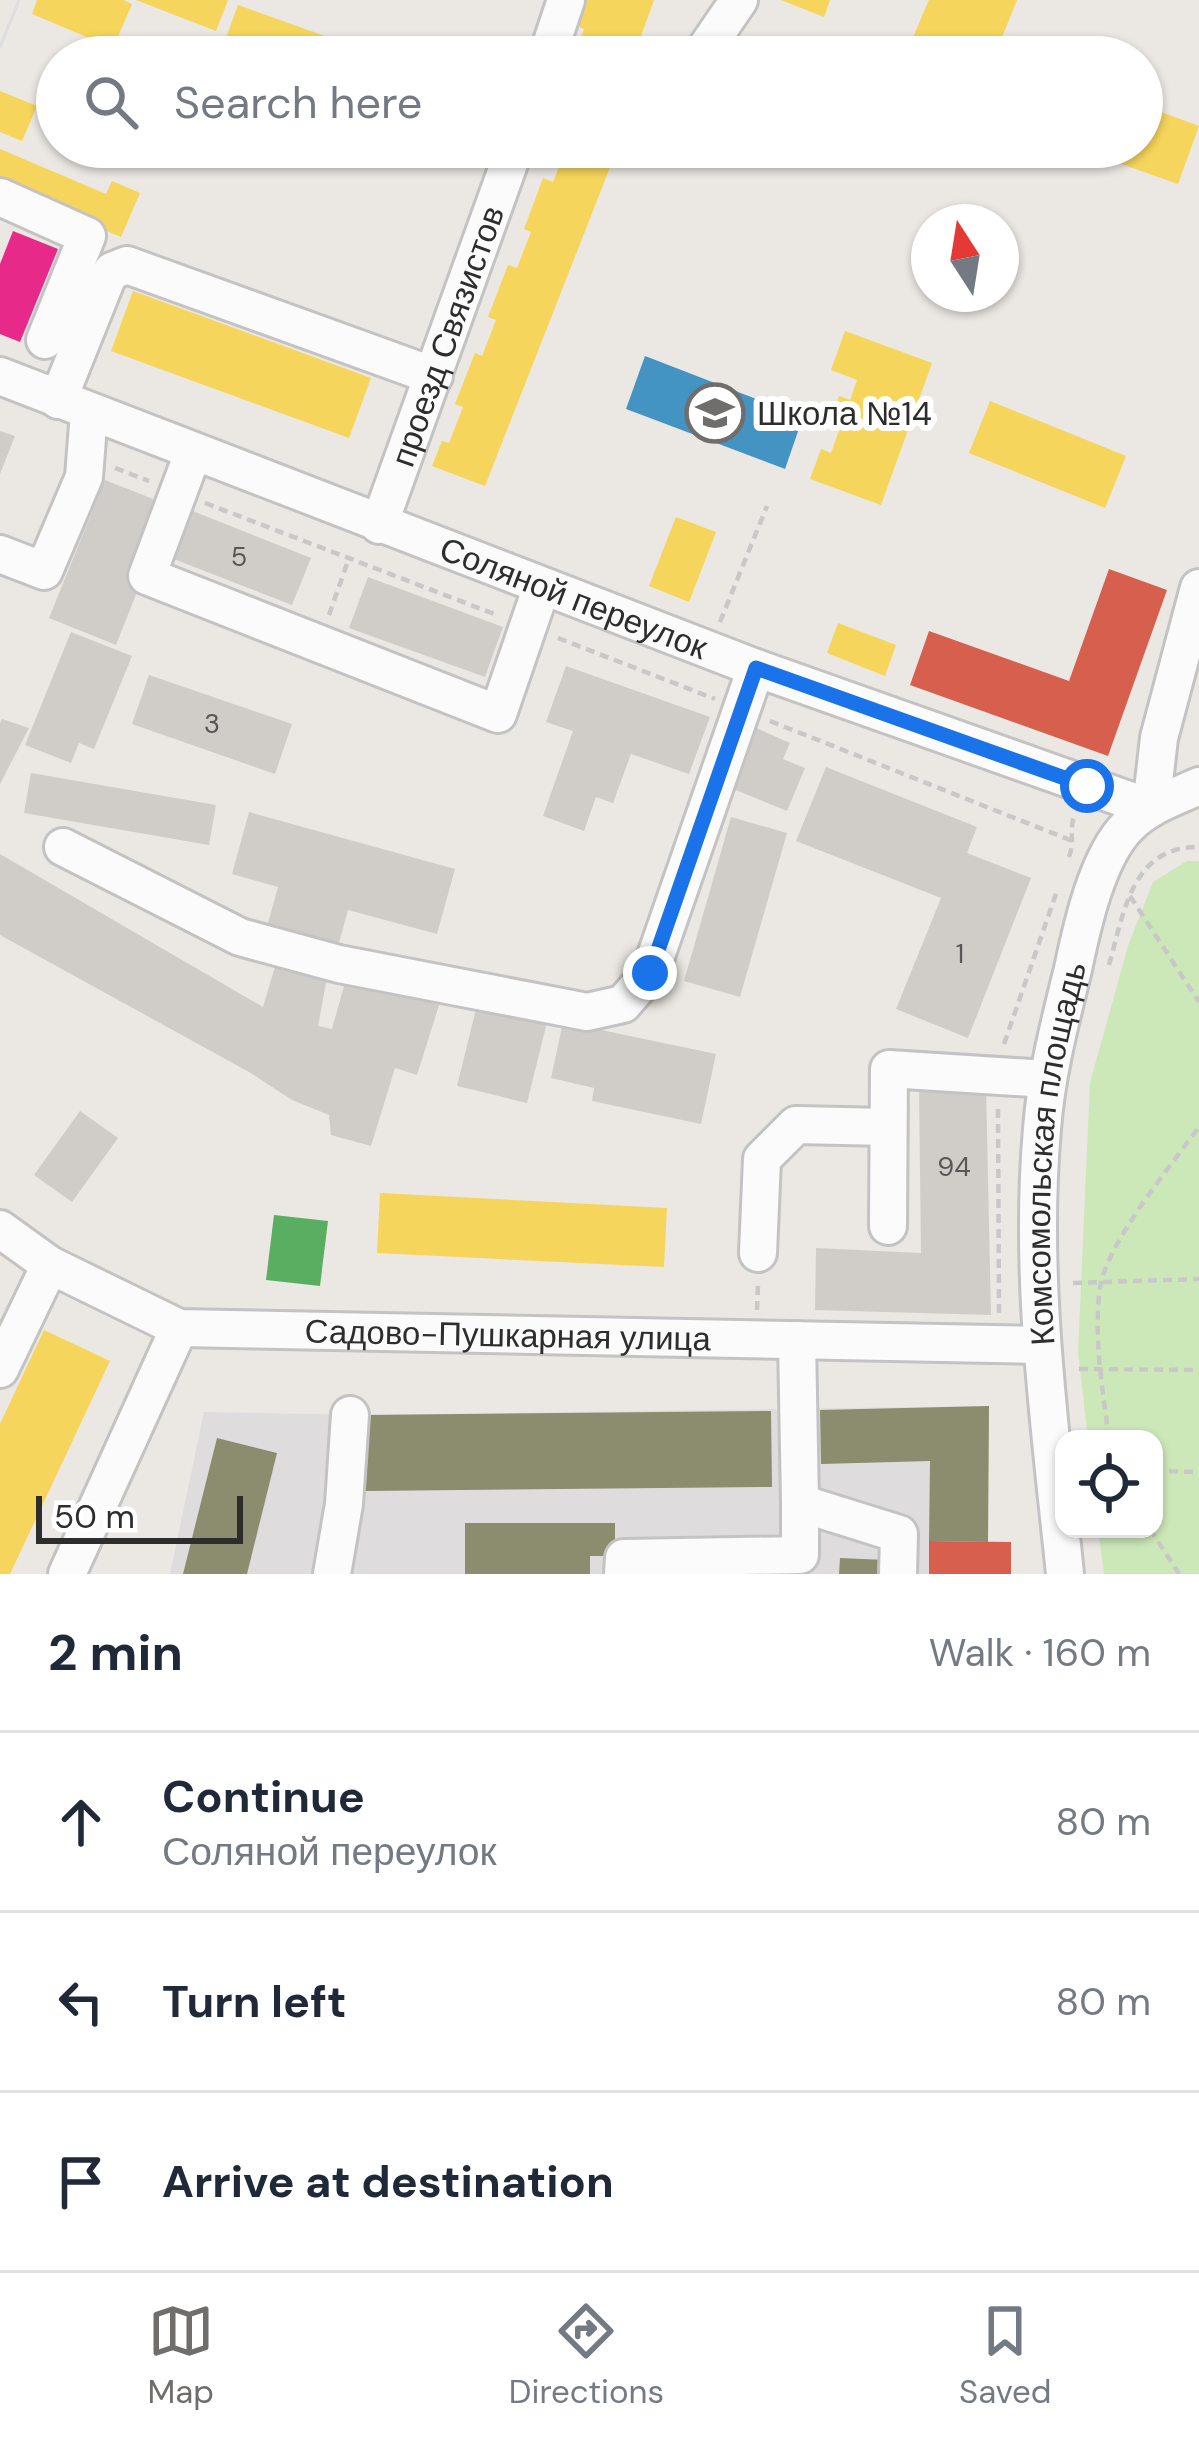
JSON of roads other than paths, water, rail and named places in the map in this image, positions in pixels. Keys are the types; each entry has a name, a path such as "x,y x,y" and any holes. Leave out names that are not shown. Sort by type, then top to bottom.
{"street":[{"path":"554,36 566,0"},
{"path":"714,36 739,0"},
{"name":"проезд Связистов","path":"379,525 508,168"},
{"path":"0,197 87,236 45,340"},
{"path":"0,554 44,571 84,477 88,457 74,406 112,271 127,265 434,376"},
{"name":"Соляной переулок","path":"0,376 756,668 1150,808"},
{"path":"193,453 147,576 498,714 542,586"},
{"path":"1150,808 1160,738 1199,588"},
{"path":"63,848 240,937 339,964 587,1012 623,1004 650,973 756,668"},
{"name":"Комсомольская площадь","path":"1065,1574 1055,1357 1039,1282 1041,1132 1047,1079 1081,932 1110,849 1150,808 1199,786"},
{"path":"888,1226 889,1069 1047,1079"},
{"path":"758,1253 762,1159 796,1125 888,1127"},
{"name":"Садово-Пушкарная улица","path":"0,1229 50,1265 179,1328 796,1340 1055,1357"},
{"path":"0,1369 50,1265"},
{"path":"67,1574 179,1328"},
{"path":"623,1574 624,1558 800,1556 796,1340"},
{"path":"332,1574 344,1504 350,1414"},
{"path":"800,1503 899,1534 898,1574"}],"tram line":[{"path":"0,47 19,0"}],"place":[{"name":"Школа №14","path":"715,413"}]}
